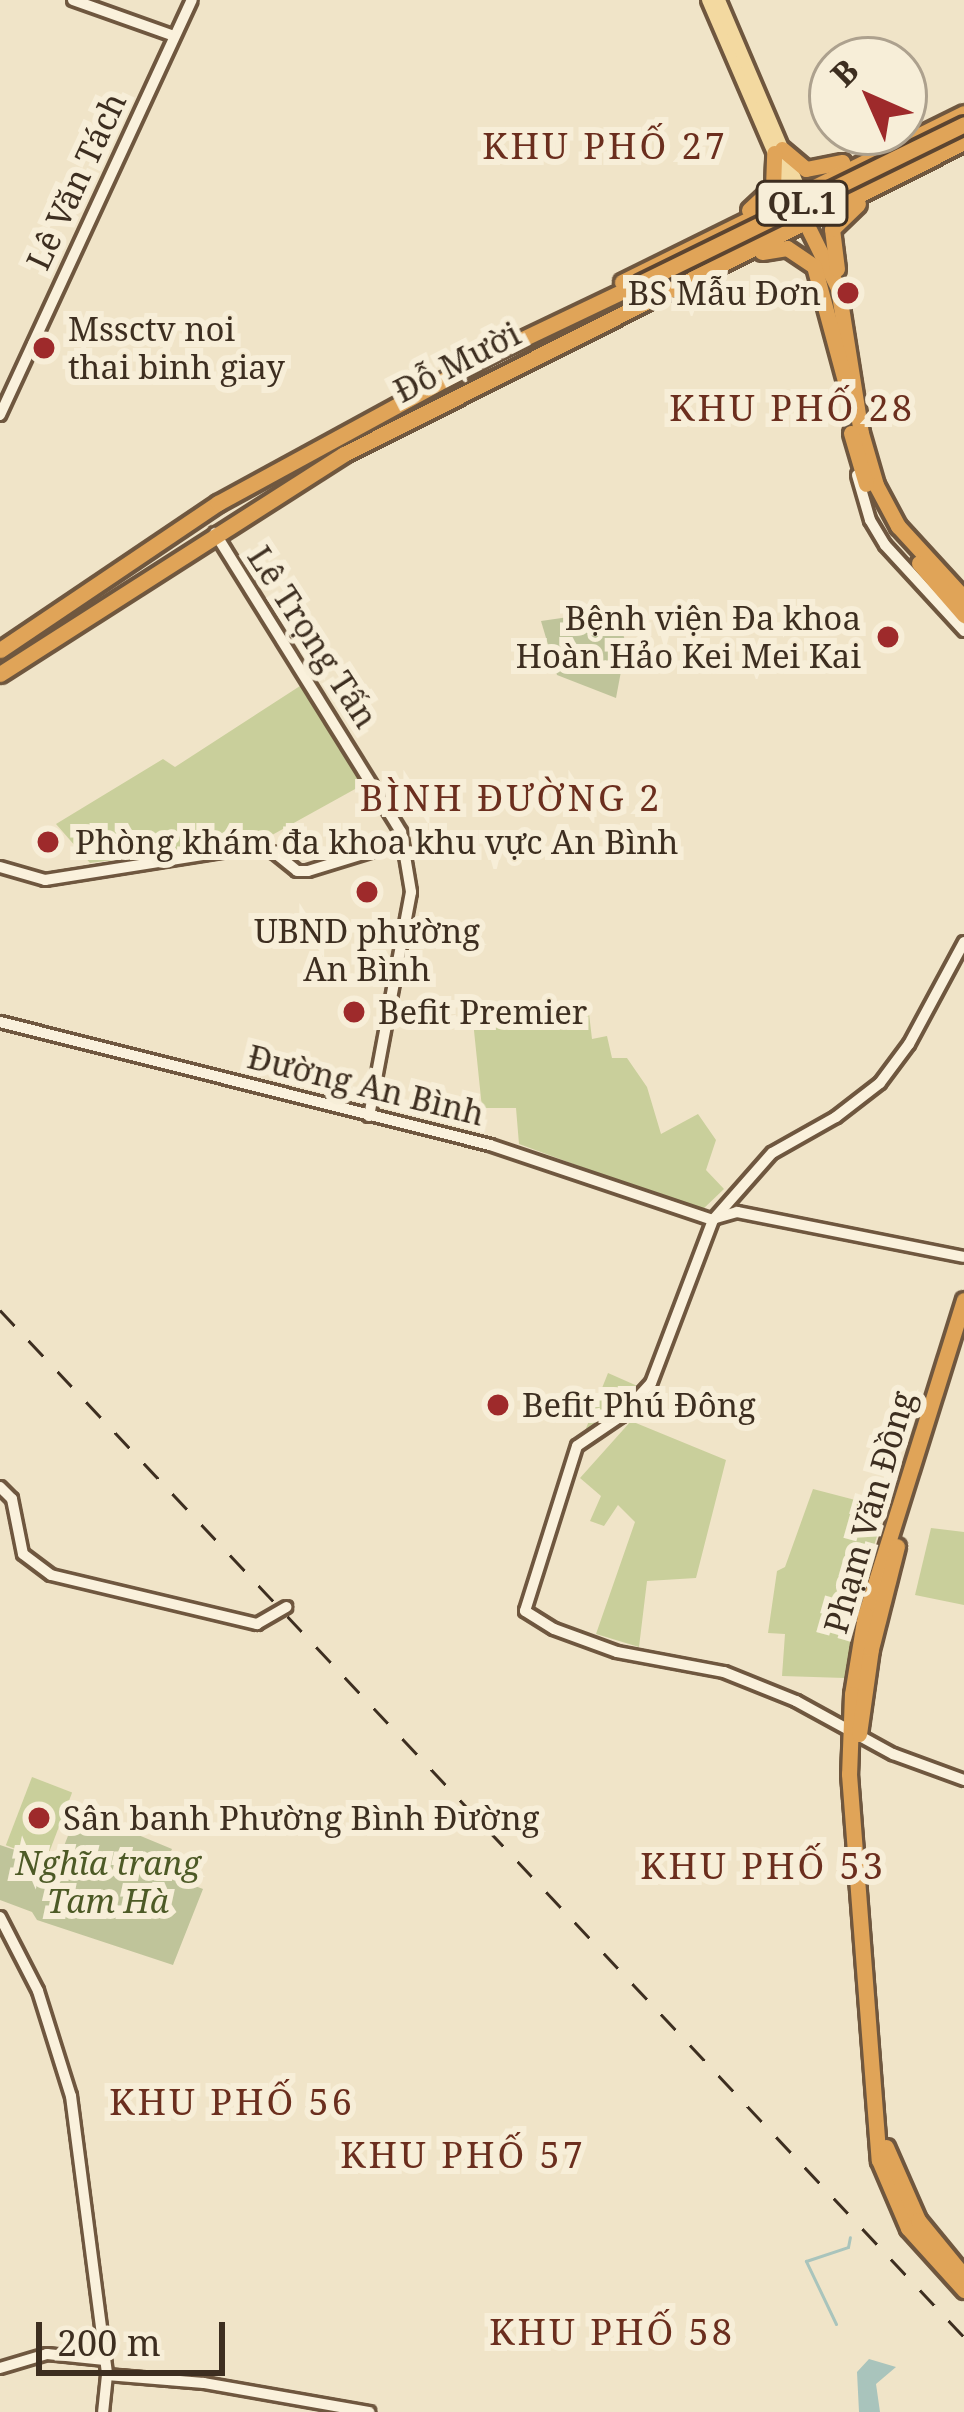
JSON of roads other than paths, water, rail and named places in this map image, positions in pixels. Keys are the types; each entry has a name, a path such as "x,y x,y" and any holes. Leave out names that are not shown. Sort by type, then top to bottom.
{"highway":[{"name":"Đỗ Mười","path":"928,130 963,116"},
{"name":"QL.1","path":"642,287 963,116"},
{"name":"Đỗ Mười","path":"0,646 491,354 667,292 964,138"},
{"name":"QL.1","path":"642,287 964,138"},
{"path":"653,265 666,251 766,198 775,184 778,151 817,170 849,156"},
{"name":"Đỗ Mười","path":"581,323 653,265 875,156"},
{"path":"925,162 916,176 850,208 832,229 831,247 852,325 850,384 856,460 883,519 964,614"},
{"path":"787,170 824,181 836,205 821,253 785,232 774,206 787,170"},
{"path":"797,194 831,275 864,447 884,502 898,526 964,598"},
{"path":"667,292 686,290 757,254 779,248 800,253 820,281 850,384"},
{"name":"Đỗ Mười","path":"0,670 206,520 542,349 642,287"},
{"name":"Phạm Văn Đồng","path":"964,1300 866,1615 855,1733 854,1856 879,2160 908,2228 964,2290"},
{"name":"Phạm Văn Đồng","path":"964,1333 892,1560 855,1733 886,2150 918,2220 964,2276"}],"main road":[{"path":"708,0 797,194"},
{"path":"719,0 778,151"}],"street":[{"path":"74,0 174,36"},
{"name":"Lê Văn Tách","path":"0,415 192,0"},
{"path":"856,460 864,505 878,535 964,632"},
{"name":"Lê Trọng Tấn","path":"206,520 356,754 402,842 410,892 369,1116"},
{"path":"0,867 24,878 45,880 254,847 275,853 297,871 308,871 402,842"},
{"path":"964,942 909,1044 880,1083 836,1117 772,1154 713,1220 651,1383 621,1416 577,1446 562,1481 525,1612 554,1629 617,1652 724,1672 964,1780"},
{"name":"Đường An Bình","path":"0,1022 490,1145 713,1220"},
{"path":"713,1220 725,1213 757,1215 964,1257"},
{"path":"0,1486 12,1499 23,1554 33,1566 126,1594 258,1623 282,1610"},
{"path":"0,1917 38,1990 70,2096 107,2374 103,2412"},
{"path":"0,2368 46,2354 105,2360"},
{"path":"107,2374 204,2383 369,2412"}],"water":[{"path":"869,2359 896,2367 876,2384 880,2412 859,2412 857,2372"}],"waterway":[{"path":"836,2324 806,2261 848,2247 850,2237"}],"railway":[{"path":"0,1310 964,2337"}],"place":[{"name":"BS Mẫu Đơn","path":"848,293"},
{"name":"Mssctv noi thai binh giay","path":"44,348"},
{"name":"Bệnh viện Đa khoa Hoàn Hảo Kei Mei Kai","path":"888,637"},
{"name":"Phòng khám đa khoa khu vực An Bình","path":"48,842"},
{"name":"UBND phường An Bình","path":"367,892"},
{"name":"Befit Premier","path":"354,1012"},
{"name":"Befit Phú Đông","path":"498,1405"},
{"name":"Sân banh Phường Bình Đường","path":"39,1818"}],"district":[{"name":"KHU PHỐ 27","path":"605,146"},
{"name":"KHU PHỐ 28","path":"792,408"},
{"name":"BÌNH ĐƯỜNG 2","path":"511,798"},
{"name":"KHU PHỐ 53","path":"763,1866"},
{"name":"KHU PHỐ 56","path":"232,2102"},
{"name":"KHU PHỐ 57","path":"463,2155"},
{"name":"KHU PHỐ 58","path":"612,2332"}],"park label":[{"name":"Nghĩa trang Tam Hà","path":"108,1882"}]}
